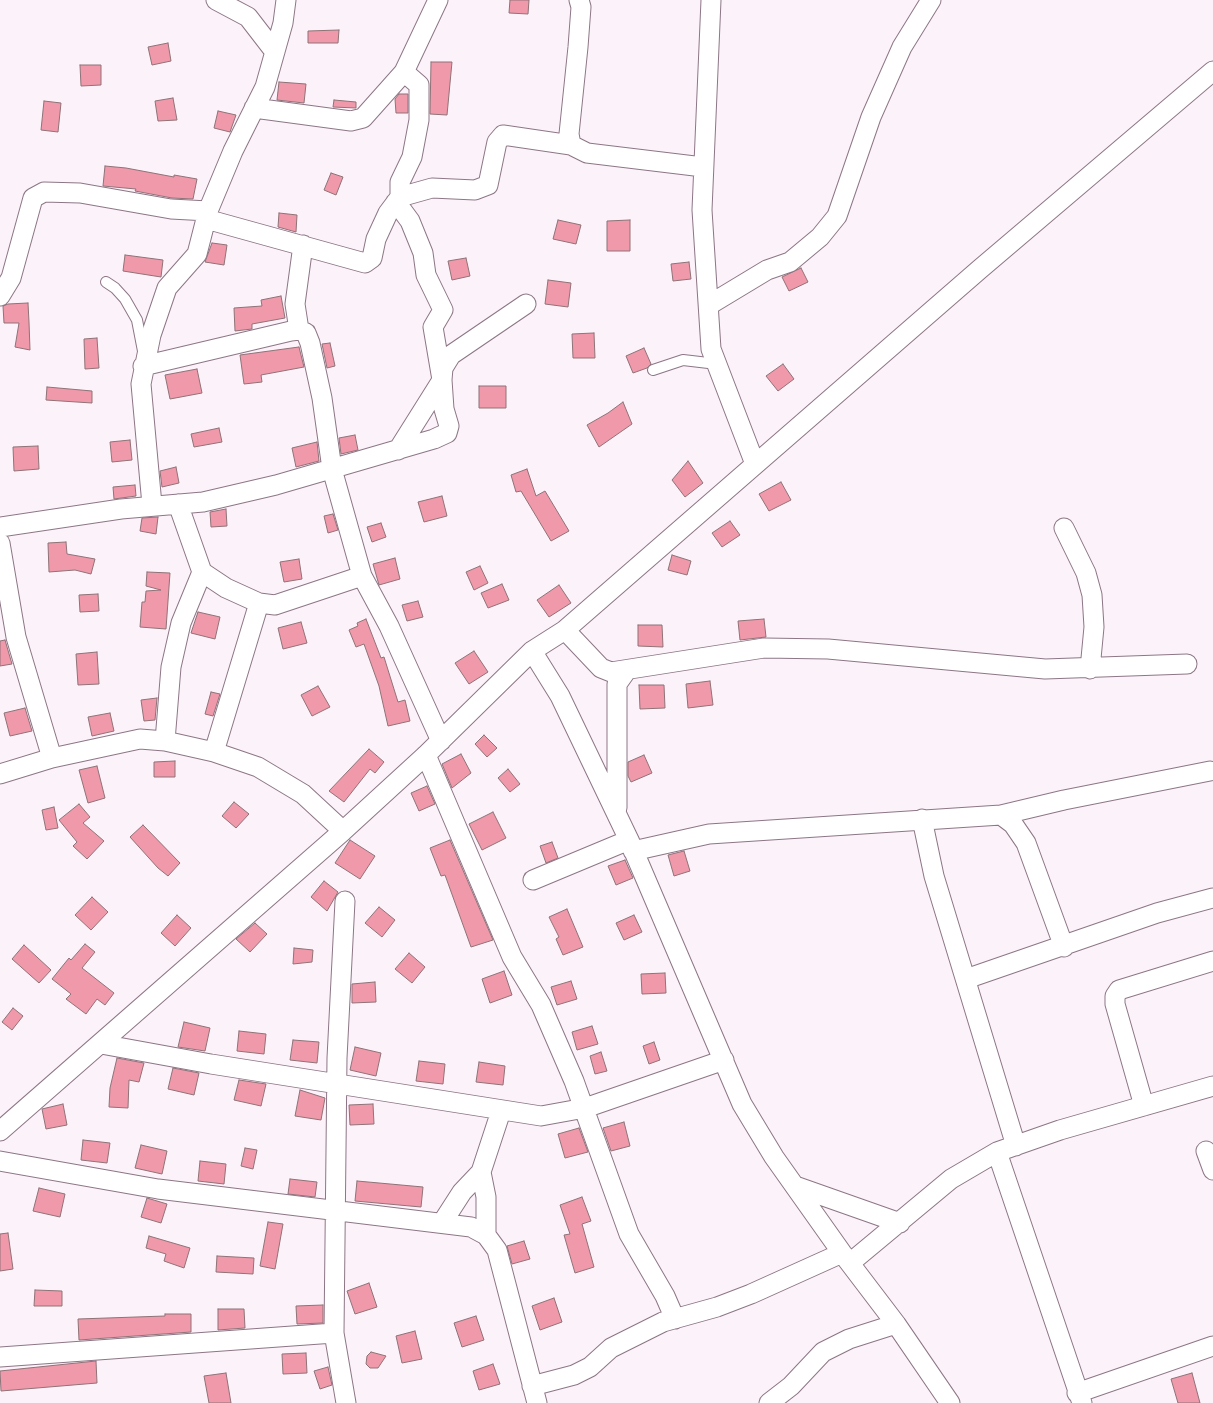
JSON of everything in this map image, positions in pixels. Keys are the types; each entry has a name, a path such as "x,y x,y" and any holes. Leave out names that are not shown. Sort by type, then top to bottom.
{"street":[{"path":"216,0 248,18 275,52"},
{"path":"152,505 142,384 144,363 167,288 197,254 207,215 232,151 265,87 283,23 286,0"},
{"path":"254,108 351,121 363,118 404,72 438,0"},
{"path":"571,145 569,134 581,7 579,0"},
{"path":"711,0 702,210 712,349 755,464"},
{"path":"709,305 767,270 790,262 820,237 837,216 871,117 902,47 931,0"},
{"path":"0,1131 343,831 440,742 532,651 565,630 755,464 1213,71"},
{"path":"0,296 6,271 33,198 44,192 80,193 207,215 364,263 372,258 376,240 388,213 398,200 400,182 412,157 419,120 419,85 404,72"},
{"path":"398,200 432,188 475,190 488,185 497,142 503,135 571,145 587,153 703,167"},
{"path":"0,527 152,505 203,502 267,488 434,439 446,433 449,426 444,409 442,380 433,327 443,310 426,275 423,253 410,221 398,200"},
{"path":"299,330 295,304 303,245"},
{"path":"398,450 442,380 443,368 451,355 526,304"},
{"path":"144,363 299,330 306,333 322,398 332,469 362,576 389,626 440,742"},
{"path":"178,504 202,572 226,588 259,603 274,605 362,576"},
{"path":"1064,528 1086,573 1092,595 1094,627 1090,669"},
{"path":"0,543 16,637 52,758"},
{"path":"165,741 171,667 181,623 202,572"},
{"path":"214,752 259,603"},
{"path":"565,630 601,668 611,672 764,648 828,649 1045,669 1090,669 1187,664"},
{"path":"532,651 560,696 617,815 742,1104 794,1186 896,1324 950,1403"},
{"path":"617,815 617,684 626,670"},
{"path":"0,774 52,758 140,739 165,741 214,752 258,767 303,794 343,831"},
{"path":"426,755 512,957 541,1005 585,1108 629,1234 665,1296 675,1319"},
{"path":"533,880 631,846 709,834 1001,815 1064,800 1210,771"},
{"path":"1001,815 1013,824 1026,843 1064,947"},
{"path":"922,819 934,876 1016,1146"},
{"path":"966,980 1157,913 1213,898"},
{"path":"345,901 337,1084 334,1333 346,1403"},
{"path":"1144,1106 1115,1004 1115,996 1119,990 1213,961"},
{"path":"101,1044 501,1111 541,1116 585,1108 724,1060"},
{"path":"0,1161 158,1189 471,1227 486,1235 497,1250 535,1395 590,1367 611,1348 648,1328 751,1294 846,1258 900,1223 951,1179 997,1152 1060,1130 1213,1086"},
{"path":"442,1223 462,1192 481,1172 501,1111"},
{"path":"1206,1151 1213,1170"},
{"path":"997,1152 1080,1398 1213,1346"},
{"path":"481,1172 486,1197 486,1235"},
{"path":"794,1186 900,1223"},
{"path":"769,1403 790,1386 823,1352 848,1339 896,1324"},
{"path":"0,1357 334,1333"}],"lane":[{"path":"106,282 115,288 125,299 138,320 144,363"},
{"path":"654,370 683,360 717,364"}],"building":[{"path":"510,0 529,0 528,14 509,13"},
{"path":"339,30 338,43 308,43 308,31"},
{"path":"168,43 171,61 152,65 148,47"},
{"path":"431,62 452,62 447,115 430,114"},
{"path":"80,65 101,65 101,85 81,86"},
{"path":"279,82 306,84 304,103 277,100"},
{"path":"399,94 408,94 408,113 396,113 395,99"},
{"path":"173,98 177,120 158,121 155,101"},
{"path":"334,100 356,102 356,108 333,107"},
{"path":"44,101 61,103 58,132 41,130"},
{"path":"218,111 236,115 230,132 214,128"},
{"path":"105,166 197,179 193,199 172,198 135,191 136,189 103,186"},
{"path":"331,173 343,177 336,195 324,190"},
{"path":"279,213 297,215 296,232 278,227"},
{"path":"558,220 581,225 576,244 553,239"},
{"path":"630,220 630,251 607,251 607,221"},
{"path":"212,243 227,245 224,265 205,262"},
{"path":"125,255 163,260 161,277 123,271"},
{"path":"466,258 470,276 452,280 448,261"},
{"path":"689,262 691,279 673,281 671,264"},
{"path":"801,268 808,282 789,291 782,277"},
{"path":"548,280 571,283 568,307 545,304"},
{"path":"281,296 285,318 252,324 252,329 235,331 234,308 262,306 261,300"},
{"path":"28,303 30,350 15,347 19,323 4,323 3,306"},
{"path":"594,333 595,358 573,358 572,334"},
{"path":"97,338 99,368 85,369 84,339"},
{"path":"330,343 335,366 327,368 322,344"},
{"path":"299,347 304,367 261,375 262,382 244,384 240,355"},
{"path":"644,348 651,364 647,368 633,373 626,356"},
{"path":"783,364 794,379 778,391 766,376"},
{"path":"197,369 202,393 170,399 165,375"},
{"path":"479,386 506,386 506,408 479,408"},
{"path":"47,387 92,391 92,403 46,400"},
{"path":"623,402 632,424 599,447 587,425"},
{"path":"219,428 222,442 194,447 191,434"},
{"path":"355,435 358,450 341,454 339,438"},
{"path":"130,440 132,460 112,462 110,442"},
{"path":"317,442 319,461 296,467 292,448"},
{"path":"38,446 39,469 14,471 13,447"},
{"path":"688,461 703,483 685,497 672,480"},
{"path":"176,467 179,483 162,487 160,471"},
{"path":"527,469 536,496 545,491 569,531 551,541 521,491 516,492 511,475"},
{"path":"781,482 791,500 769,511 759,494"},
{"path":"135,485 136,496 114,499 113,487"},
{"path":"442,496 447,516 424,522 418,502"},
{"path":"226,509 227,526 211,527 210,512"},
{"path":"333,514 338,530 328,533 324,516"},
{"path":"158,517 156,534 140,531 142,518"},
{"path":"730,521 740,535 722,547 712,533"},
{"path":"381,523 386,537 372,542 367,527"},
{"path":"66,542 67,554 95,559 91,574 75,570 49,572 48,543"},
{"path":"672,555 691,561 687,575 668,570"},
{"path":"395,558 400,579 379,585 373,564"},
{"path":"299,559 302,579 284,582 280,562"},
{"path":"480,566 488,583 474,590 466,572"},
{"path":"147,572 170,573 166,629 140,627 142,602 145,602 146,591 161,590 146,586"},
{"path":"502,584 509,600 488,608 481,593"},
{"path":"559,585 571,603 549,617 537,600"},
{"path":"98,594 99,611 80,612 79,595"},
{"path":"418,601 423,617 407,621 402,605"},
{"path":"198,612 220,617 215,639 191,633"},
{"path":"366,619 381,658 384,657 398,702 405,700 410,721 388,726 379,686 364,644 356,647 349,630 358,626 357,623"},
{"path":"764,619 766,637 740,640 738,621"},
{"path":"301,622 307,643 283,649 278,628"},
{"path":"638,625 662,625 663,647 638,646"},
{"path":"5,640 12,664 0,666 0,641"},
{"path":"474,651 488,672 469,684 455,663"},
{"path":"97,652 99,684 78,685 76,654"},
{"path":"710,681 713,705 688,708 686,684"},
{"path":"639,685 664,685 665,708 640,709"},
{"path":"318,686 330,707 312,716 301,695"},
{"path":"211,692 220,694 213,716 205,714"},
{"path":"157,698 155,720 144,721 141,700"},
{"path":"25,708 32,731 10,736 4,713"},
{"path":"110,713 114,731 92,736 88,717"},
{"path":"484,735 497,748 487,757 475,744"},
{"path":"369,749 384,762 375,773 370,769 344,802 329,791"},
{"path":"461,754 471,773 452,788 442,764"},
{"path":"644,755 652,773 631,782 628,776 628,762"},
{"path":"175,761 175,777 154,777 154,762"},
{"path":"97,766 105,798 88,803 79,770"},
{"path":"508,769 520,784 510,792 498,778"},
{"path":"427,786 435,804 419,811 411,793"},
{"path":"234,802 249,814 236,828 222,816"},
{"path":"79,804 90,817 83,823 104,841 87,859 73,846 77,842 59,820"},
{"path":"54,807 58,828 46,830 42,810"},
{"path":"493,812 506,838 482,850 469,824"},
{"path":"143,825 180,863 168,876 158,868 130,837"},
{"path":"350,840 375,856 360,879 335,863"},
{"path":"450,840 493,940 471,947 445,875 441,876 430,848"},
{"path":"552,842 558,858 546,863 540,846"},
{"path":"684,851 690,871 674,876 668,855"},
{"path":"625,860 633,878 616,885 608,866"},
{"path":"324,881 338,892 327,911 311,897"},
{"path":"92,897 108,912 91,930 75,915"},
{"path":"379,907 395,920 382,937 365,923"},
{"path":"567,909 583,947 563,955 556,939 559,937 549,917"},
{"path":"177,915 191,928 175,946 161,933"},
{"path":"634,915 642,932 624,940 616,923"},
{"path":"255,923 267,934 250,952 236,939"},
{"path":"85,944 95,952 82,968 114,993 105,1005 97,999 86,1014 66,999 71,994 52,979 69,958 71,960"},
{"path":"24,945 51,970 39,983 12,959"},
{"path":"294,948 313,950 312,962 293,964"},
{"path":"409,953 425,967 412,983 395,969"},
{"path":"504,971 512,995 490,1003 482,979"},
{"path":"665,973 666,993 642,994 641,974"},
{"path":"571,981 577,999 557,1005 551,987"},
{"path":"375,982 376,1002 352,1003 352,984"},
{"path":"13,1008 23,1016 12,1030 2,1022"},
{"path":"184,1022 210,1028 205,1051 178,1047"},
{"path":"592,1026 598,1044 577,1050 572,1032"},
{"path":"239,1031 266,1034 264,1054 237,1051"},
{"path":"293,1040 319,1042 317,1063 290,1060"},
{"path":"654,1042 660,1060 649,1064 643,1046"},
{"path":"355,1047 381,1053 376,1076 350,1070"},
{"path":"601,1052 607,1071 595,1074 590,1056"},
{"path":"117,1058 144,1063 139,1082 129,1080 128,1108 109,1107 110,1088"},
{"path":"419,1061 445,1064 443,1084 416,1081"},
{"path":"479,1062 505,1066 503,1085 476,1082"},
{"path":"173,1068 199,1073 194,1095 168,1089"},
{"path":"239,1080 266,1084 261,1106 234,1100"},
{"path":"300,1090 325,1098 321,1120 295,1116"},
{"path":"63,1104 67,1125 46,1129 42,1109"},
{"path":"373,1104 374,1124 350,1125 349,1105"},
{"path":"624,1122 630,1146 611,1151 603,1128"},
{"path":"579,1128 588,1152 565,1158 558,1134"},
{"path":"83,1140 110,1143 107,1163 81,1160"},
{"path":"141,1145 167,1151 162,1174 135,1168"},
{"path":"245,1148 257,1150 253,1169 241,1166"},
{"path":"200,1161 226,1164 224,1184 198,1181"},
{"path":"290,1179 317,1182 315,1197 288,1194"},
{"path":"357,1181 423,1187 421,1207 355,1201"},
{"path":"39,1188 65,1194 60,1217 33,1211"},
{"path":"582,1197 591,1221 582,1224 594,1267 575,1273 564,1235 570,1234 560,1205"},
{"path":"147,1198 167,1204 161,1223 141,1217"},
{"path":"268,1222 283,1224 275,1269 260,1266"},
{"path":"8,1233 13,1269 0,1271 0,1234"},
{"path":"149,1236 190,1248 184,1268 164,1261 166,1254 146,1248"},
{"path":"524,1241 530,1259 512,1264 507,1246"},
{"path":"217,1256 254,1258 253,1274 216,1272"},
{"path":"369,1283 377,1307 355,1314 347,1291"},
{"path":"35,1290 62,1291 62,1306 34,1306"},
{"path":"554,1298 562,1322 540,1330 532,1306"},
{"path":"323,1305 323,1323 297,1324 296,1306"},
{"path":"218,1309 244,1309 245,1328 218,1330"},
{"path":"165,1314 191,1314 191,1332 79,1340 78,1319 165,1316"},
{"path":"476,1316 484,1340 462,1347 454,1323"},
{"path":"415,1331 422,1359 402,1363 396,1336"},
{"path":"371,1352 386,1356 378,1368 370,1368 366,1364 367,1356"},
{"path":"306,1353 307,1373 283,1374 282,1354"},
{"path":"96,1361 97,1383 1,1391 0,1371"},
{"path":"493,1364 500,1384 479,1390 473,1371"},
{"path":"328,1367 332,1385 320,1389 314,1371"},
{"path":"226,1373 231,1403 209,1403 204,1376"},
{"path":"1192,1373 1200,1403 1178,1403 1171,1379"}]}
